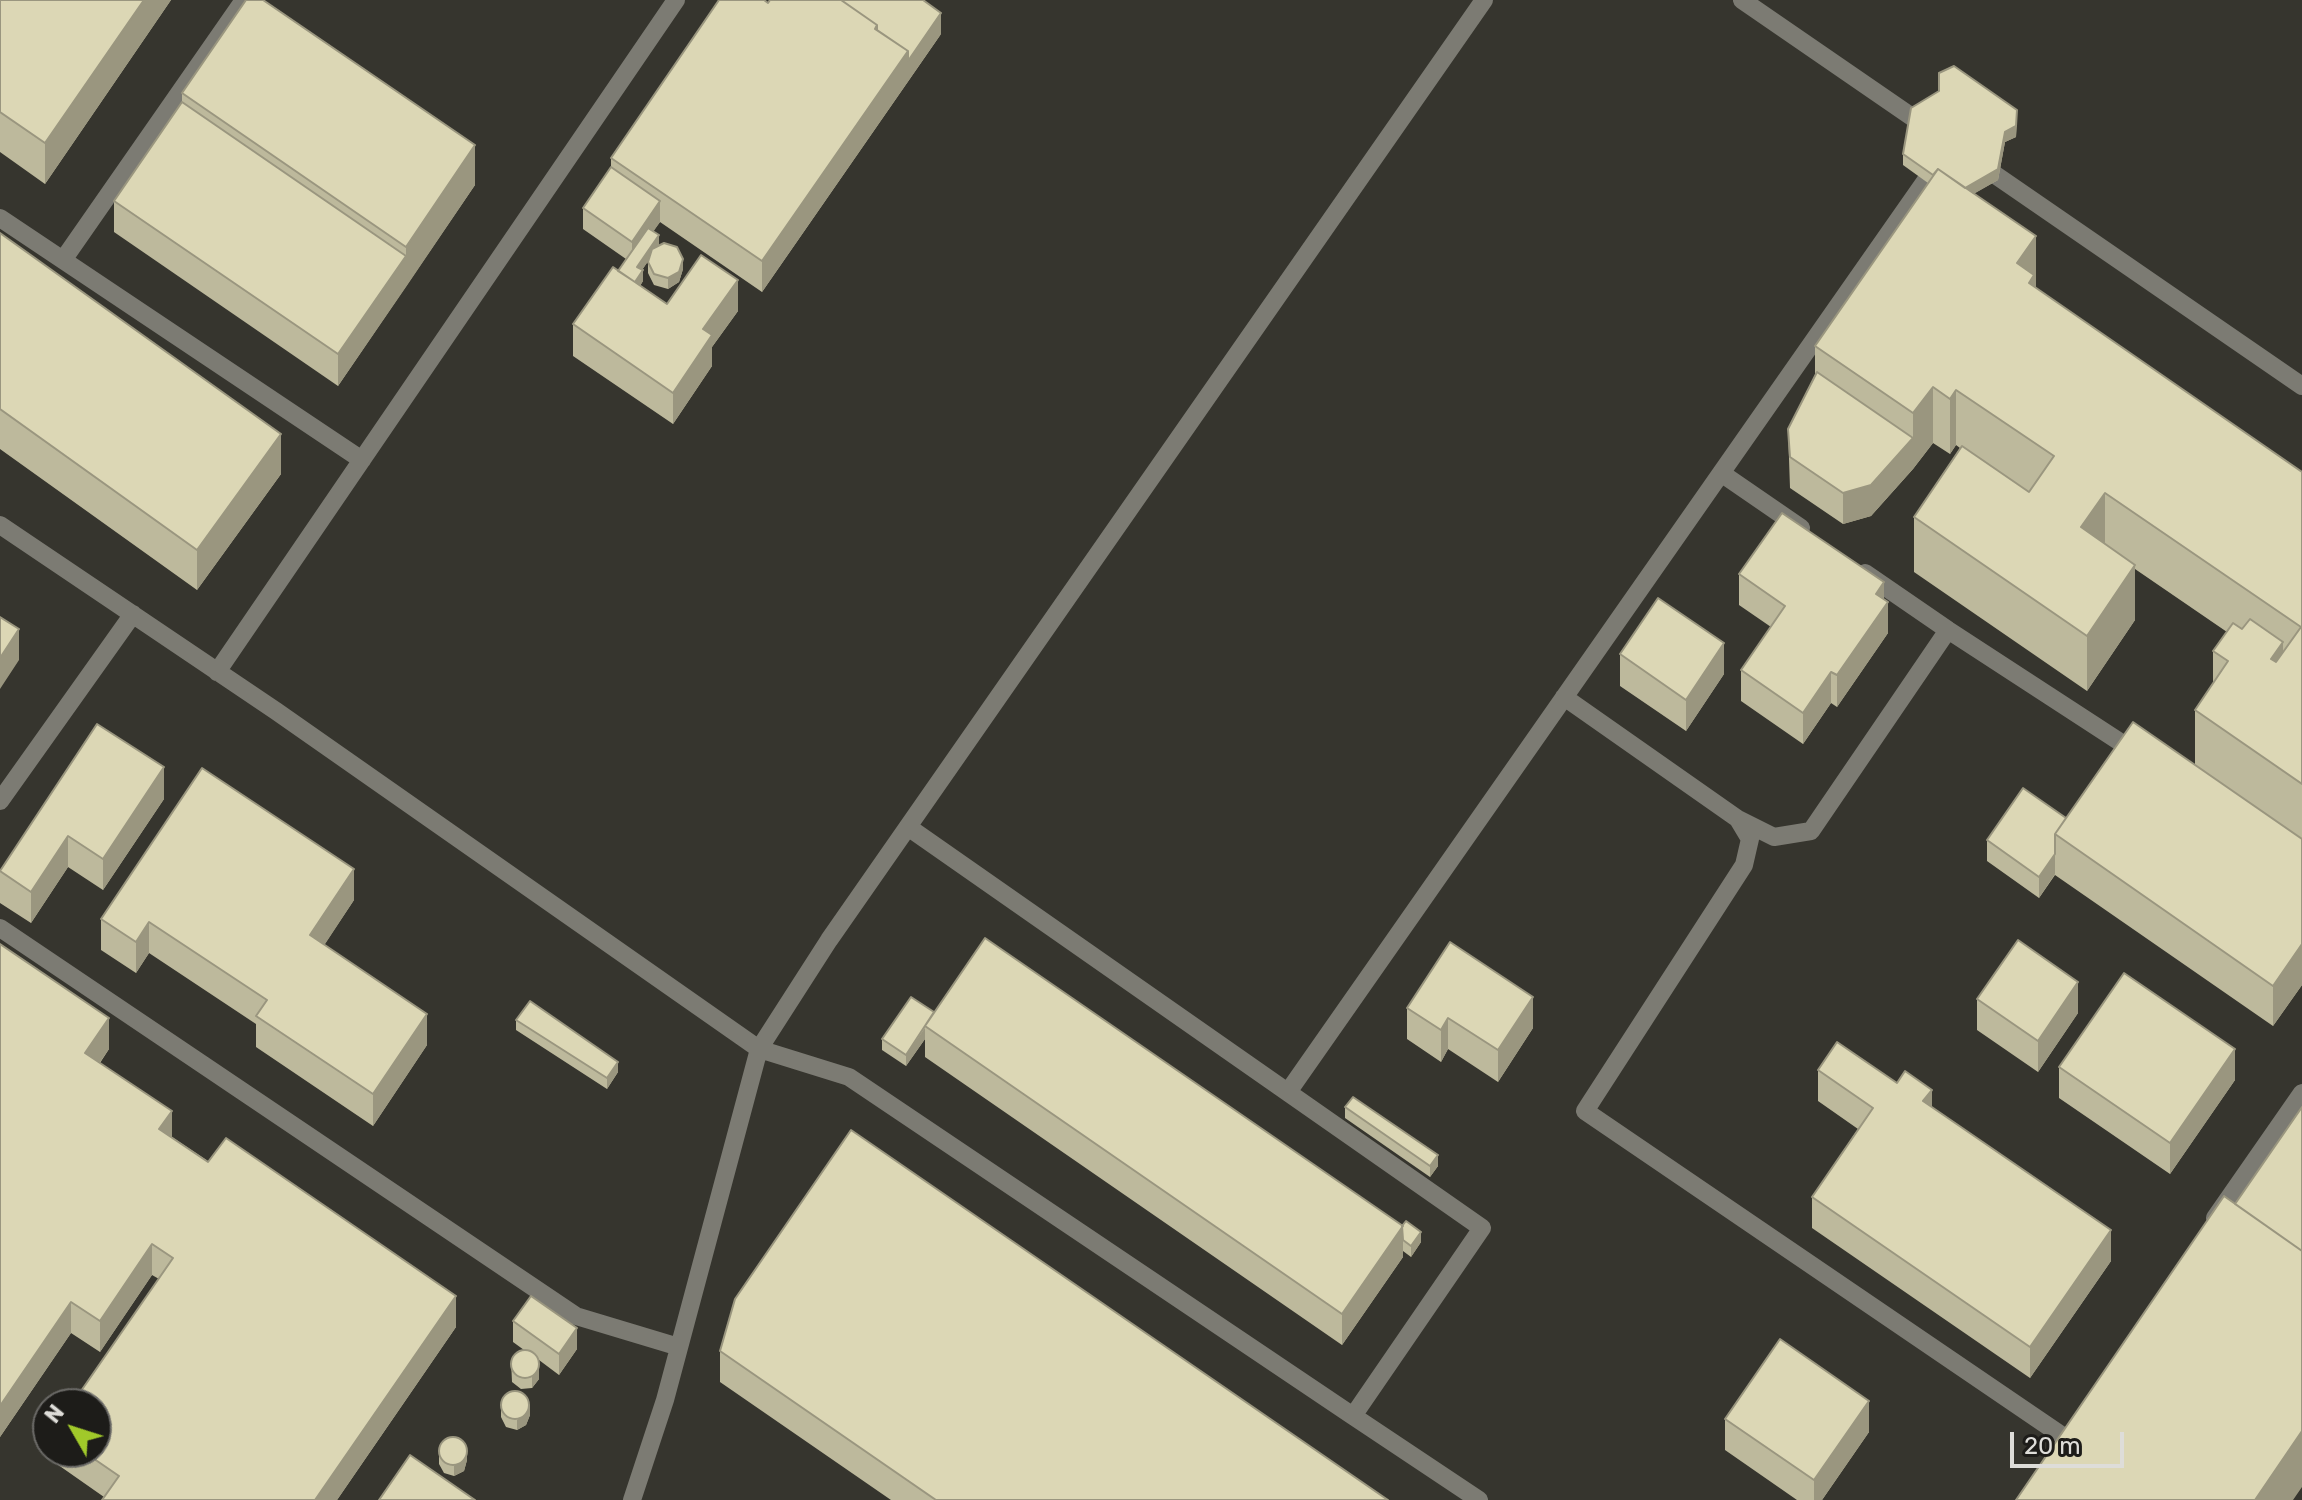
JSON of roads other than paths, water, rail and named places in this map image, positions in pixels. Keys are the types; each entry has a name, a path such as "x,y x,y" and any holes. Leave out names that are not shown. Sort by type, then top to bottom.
{"lane":[{"path":"63,260 244,0"},
{"path":"217,672 676,0"},
{"path":"632,1500 679,1347 759,1049 829,940 1484,0"},
{"path":"1742,0 2302,386"},
{"path":"1288,1092 1952,144"},
{"path":"0,218 362,460"},
{"path":"1721,473 1822,543"},
{"path":"0,525 759,1049 849,1077 1479,1500"},
{"path":"1847,560 1948,630 2158,766"},
{"path":"0,801 133,614"},
{"path":"1948,630 1811,831 1774,837 1744,865 1585,1111 2064,1437"},
{"path":"1564,697 1738,819 1774,837"},
{"path":"1738,819 1750,839 1744,865"},
{"path":"908,827 1482,1228 1353,1416"},
{"path":"0,928 576,1316 679,1347"},
{"path":"2205,1233 2302,1093"}]}
